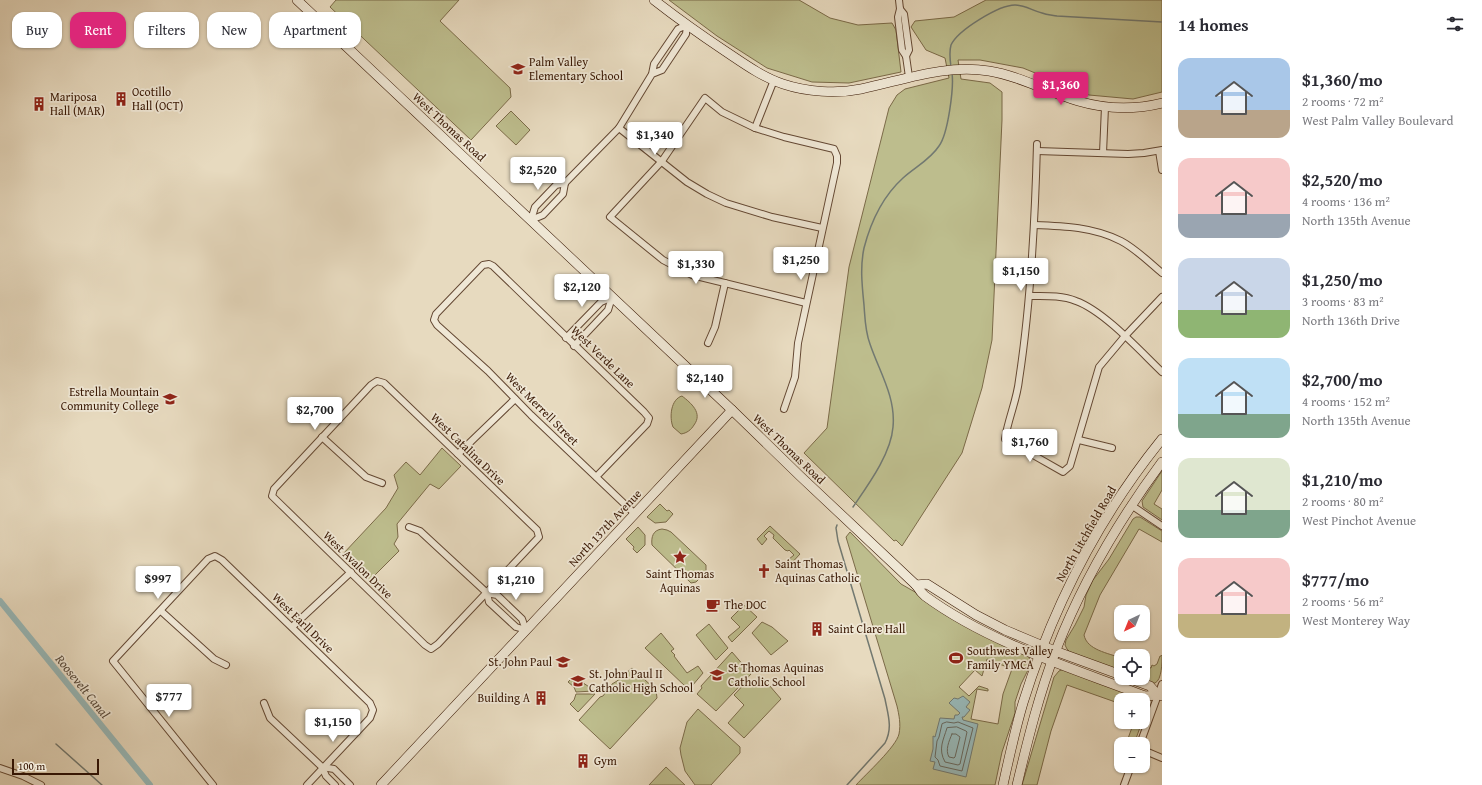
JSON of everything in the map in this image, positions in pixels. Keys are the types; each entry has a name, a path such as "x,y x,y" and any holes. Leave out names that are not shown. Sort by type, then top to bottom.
{"main road":[{"name":"West Thomas Road","path":"297,0 732,410 916,585 925,596 953,615 1006,642 1145,696 1160,696"},
{"path":"654,0 677,18 750,68 783,84 807,89 835,91 860,89 909,77 960,68 976,69 1007,75 1078,101 1105,107 1133,108 1162,103"},
{"name":"North 137th Avenue","path":"381,785 732,410"},
{"name":"North Litchfield Road","path":"1003,785 1019,717 1039,655 1070,582 1094,539 1132,478 1162,440"},
{"name":"North Litchfield Road","path":"1017,785 1033,719 1055,651 1067,623 1092,573 1131,505 1162,462"},
{"path":"916,585 927,584 990,623 1042,646 1114,672"},
{"path":"1147,685 1160,696"}],"street":[{"path":"899,0 900,8 904,14 903,32 909,50 906,56 909,77"},
{"path":"531,220 543,215 563,194 566,183 619,128 652,74 654,64 678,29 687,25"},
{"path":"652,74 662,70 686,34 687,25"},
{"path":"755,128 774,80"},
{"path":"784,409 795,377 798,343 822,228 838,163 837,156 834,149 784,138 755,128 722,112 705,98 662,162 610,217 663,260 692,275 806,302"},
{"path":"1102,153 1105,107"},
{"path":"619,128 687,182 726,203 772,217 822,228"},
{"path":"1162,170 1160,151 1144,154 1102,153 1037,148 1030,296 1019,383 1007,426 1005,439 1063,472 1070,466 1079,440 1099,367 1125,336 1162,297"},
{"path":"531,220 535,207 556,185 566,183"},
{"path":"1034,225 1082,228 1121,241 1141,254 1162,273"},
{"name":"West Merrell Street","path":"489,264 480,267 436,314 434,320 437,325 488,371 515,399 635,514"},
{"name":"West Verde Lane","path":"489,264 493,266 547,317 566,338 644,412 648,418 647,424 596,477"},
{"path":"708,343 714,327 725,284"},
{"path":"1030,296 1054,296 1076,301 1097,312 1125,336 1162,372"},
{"path":"566,338 600,302 612,297"},
{"path":"574,346 608,310 612,297"},
{"name":"West Catalina Drive","path":"322,436 371,385 377,380 384,383 537,530 539,537 487,594"},
{"path":"458,454 515,399"},
{"path":"322,436 366,477 382,483"},
{"name":"West Avalon Drive","path":"322,436 274,489 272,496 382,604 431,649 438,644 487,594"},
{"path":"1079,440 1112,448"},
{"path":"1131,505 1162,526"},
{"path":"409,527 420,531 487,594 489,602 516,627 526,630"},
{"name":"West Earll Drive","path":"160,611 208,559 215,556 222,560 292,627 370,703 372,710 370,718 322,767"},
{"path":"292,627 351,572"},
{"path":"487,594 497,595 522,619 526,630"},
{"path":"213,785 113,661 160,611 214,659 226,665"},
{"path":"1143,737 1160,696 1162,684"},
{"path":"264,703 270,718 322,767 326,776 335,785"},
{"path":"1150,753 1162,758"},
{"path":"307,785 322,767"},
{"path":"322,767 334,769 350,785"},
{"path":"0,768 24,776 42,785"},
{"path":"1124,785 1128,773"}],"green space":[{"path":"336,0 459,0 440,21 510,88 511,97 471,140 361,36 361,12 335,12 330,7"},
{"path":"669,0 799,0 830,18 858,25 892,23 896,30 901,72 849,83 812,82 767,68 717,36"},
{"path":"986,0 1162,0 1162,92 1133,99 1089,95 1023,68 980,60 958,60 961,79 990,83 1002,92 992,340 982,388 962,453 902,546 896,540 894,541 804,453 827,428 849,267 889,108 897,95 905,89 949,78 945,58 926,50 911,27 915,21 954,17"},
{"path":"511,111 530,130 516,145 496,126"},
{"path":"682,396 695,409 697,416 692,428 681,434 673,427 671,414 673,404"},
{"path":"442,448 461,466 439,489 430,484 397,524 398,537 394,544 399,551 370,580 366,579 343,554 386,508 398,488 394,475 406,462 420,475"},
{"path":"1162,471 1162,490 1154,504 1162,509 1162,520 1143,507 1142,501"},
{"path":"660,504 667,511 669,510 673,514 666,522 655,523 647,517"},
{"path":"1140,517 1162,531 1162,542 1139,529 1100,595 1084,635 1089,644 1094,648 1114,656 1114,668 1071,653 1065,645 1066,640 1084,607 1086,595 1093,580 1109,559 1133,519"},
{"path":"770,526 800,554 787,568 783,564 794,555 789,550 785,550 773,538 774,535 769,531 764,536 767,539 762,545 757,539"},
{"path":"638,527 645,535 645,545 637,553 633,549 634,547 626,539"},
{"path":"662,529 671,532 706,565 706,572 696,582 691,583 652,545 653,534"},
{"name":"Southwest Valley Family YMCA","path":"850,532 901,584 1029,657 1031,664 1021,684 1015,702 1015,713 1002,752 995,785 856,785 880,760 897,739 900,730 900,723 897,706 846,537","holes":["987,659 1012,669 1003,694 998,724 971,719 977,689 988,691 988,689 979,686 969,696 959,687 975,670 982,676"]},
{"path":"744,605 757,617 732,642 728,637 740,627 731,618"},
{"path":"762,622 772,627 788,641 771,655 752,633"},
{"path":"709,624 728,648 716,660 696,635"},
{"path":"661,633 674,649 671,651 687,673 698,666 703,673 692,686 686,687 645,648"},
{"path":"732,652 751,674 716,711 697,694 702,688 701,686"},
{"path":"1162,655 1159,678 1155,683 1150,683 1150,668 1152,665 1154,666 1157,664"},
{"path":"632,668 656,690 657,698 610,749 579,720 600,697 603,696 612,684"},
{"path":"1064,669 1127,693 1114,693 1114,702 1067,685 1051,731 1037,785 1022,785 1054,677 1059,671"},
{"path":"574,676 594,691 576,692 574,687 568,682"},
{"path":"763,678 781,699 744,738 728,723 744,705 734,695 749,679 756,684"},
{"path":"576,694 595,694 578,712 570,704 574,700"},
{"path":"698,709 740,747 740,753 711,785 695,785 685,771 681,755 680,748 687,722"},
{"path":"1131,729 1139,729 1137,737 1129,737"},
{"path":"666,767 685,785 649,785"}],"water":[{"path":"963,696 970,702 966,707 970,710 964,717 962,717 963,720 978,724 966,777 933,769 935,762 930,761 933,749 933,736 935,737 940,718 954,719 955,715 960,713 949,703 954,698 958,699"}],"waterway":[{"path":"951,67 950,48 955,39 980,19 1008,6 1022,6 1044,14 1057,16 1162,22"},
{"path":"853,507 878,469 888,448 893,427 892,405 886,384 868,339 866,329 862,276 864,248 870,228 883,201 903,178 927,159 939,146 945,132 950,111 952,73"},
{"path":"837,525 838,541 885,699 889,721 889,732 885,743 847,785"},
{"name":"Roosevelt Canal","path":"0,601 150,785"},
{"path":"56,744 102,785"}],"place":[{"name":"Palm Valley Elementary School","path":"518,69"},
{"name":"Ocotillo Hall (OCT)","path":"121,99"},
{"name":"Mariposa Hall (MAR)","path":"39,104"},
{"name":"Estrella Mountain Community College","path":"170,399"},
{"name":"Saint Thomas Aquinas","path":"680,557"},
{"name":"Saint Thomas Aquinas Catholic","path":"764,571"},
{"name":"The DOC","path":"713,605"},
{"name":"Saint Clare Hall","path":"817,629"},
{"name":"Southwest Valley Family YMCA","path":"956,658"},
{"name":"St. John Paul","path":"563,662"},
{"name":"St Thomas Aquinas Catholic School","path":"717,675"},
{"name":"St. John Paul II Catholic High School","path":"578,681"},
{"name":"Building A","path":"541,698"},
{"name":"Gym","path":"583,761"}]}
